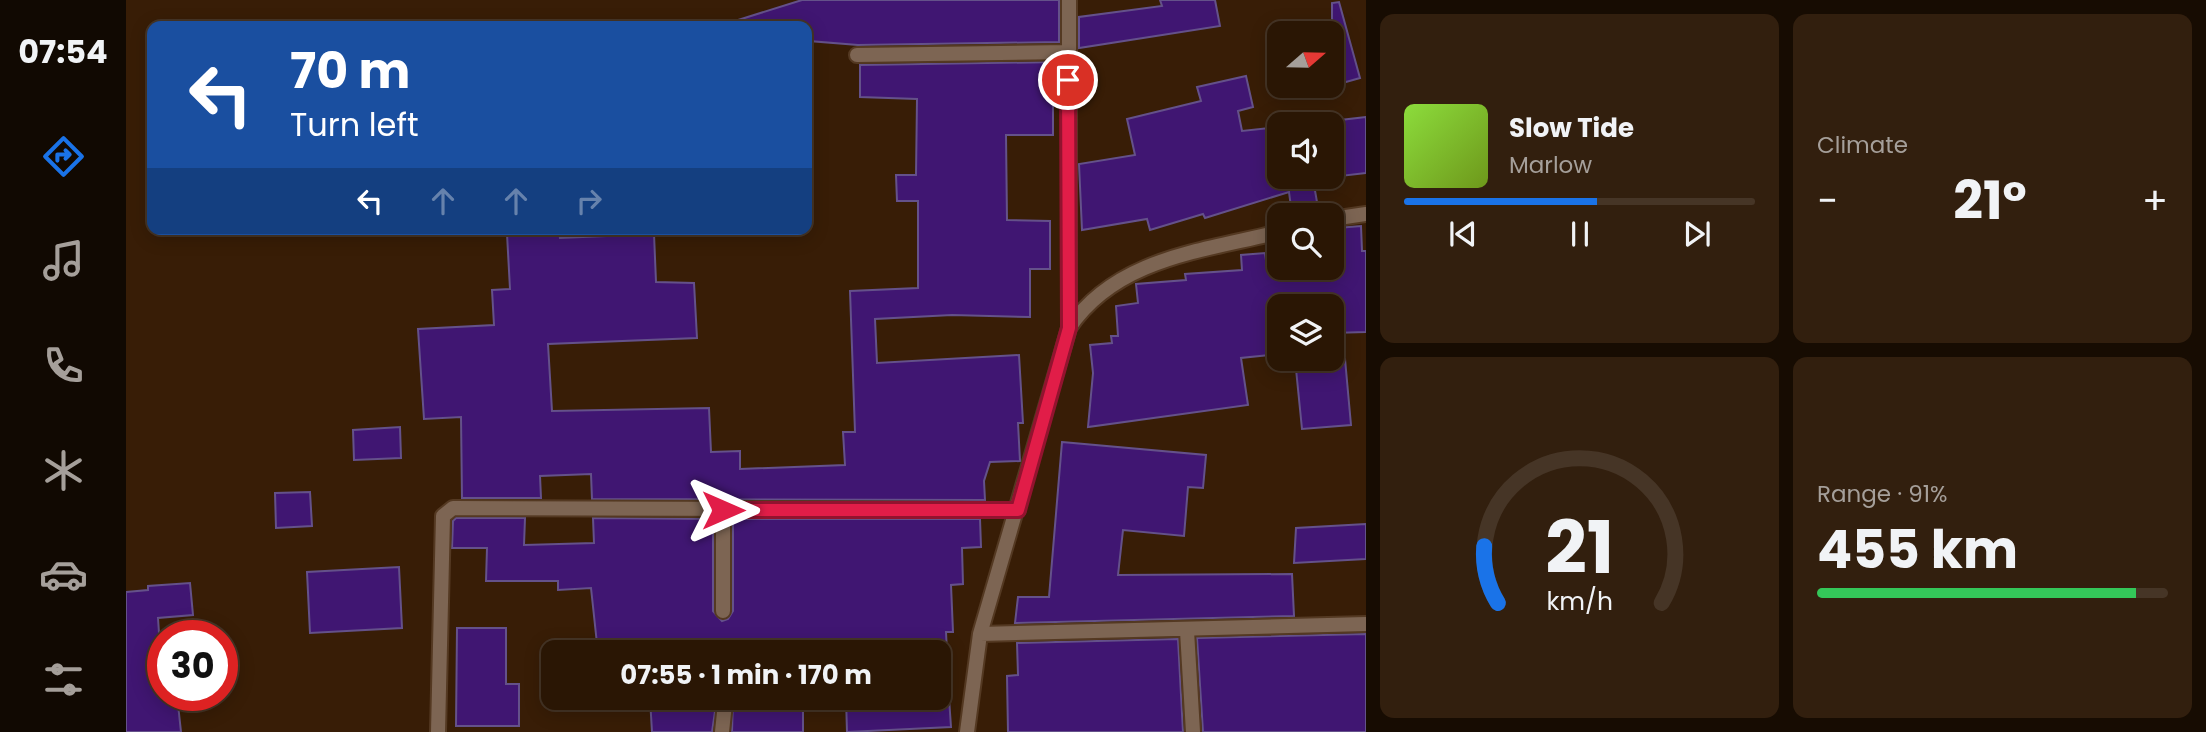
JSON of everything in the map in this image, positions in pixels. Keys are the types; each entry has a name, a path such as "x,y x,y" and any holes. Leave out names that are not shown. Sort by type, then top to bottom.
{"street":[{"path":"967,732 980,634 1069,328 1069,0"},
{"path":"857,54 1068,52"},
{"path":"1344,217 1366,214"},
{"path":"1069,328 1084,306 1104,288 1129,274 1155,263 1267,235"},
{"path":"438,732 446,511 453,508 1018,510"},
{"path":"723,510 723,611"},
{"path":"980,634 1187,631 1366,624"},
{"path":"1187,631 1193,732"},
{"path":"722,732 724,710"}],"building":[{"path":"802,0 1059,0 1059,42 858,45 812,41 812,21 735,21"},
{"path":"1160,0 1215,0 1220,26 1079,48 1079,17 1162,6"},
{"path":"1339,2 1360,78 1344,83 1344,21 1332,21 1332,3"},
{"path":"1059,62 1059,98 1053,98 1053,135 1006,135 1007,220 1050,221 1050,269 1030,269 1030,317 952,315 875,319 877,363 1019,355 1023,423 1018,423 1020,461 990,462 984,481 985,500 592,499 591,474 540,476 541,498 462,498 461,417 424,419 418,329 494,325 492,290 510,289 507,235 560,235 560,238 654,235 656,282 694,283 697,338 548,344 552,411 709,408 711,452 740,451 740,469 845,465 843,432 855,432 850,291 918,288 918,201 897,201 896,175 916,175 917,99 860,97 860,65"},
{"path":"1246,76 1253,107 1238,111 1242,131 1267,128 1267,189 1315,189 1317,202 1290,203 1289,192 1205,218 1203,214 1150,230 1147,219 1082,230 1079,164 1135,155 1127,119 1201,101 1197,87"},
{"path":"1366,117 1366,173 1344,176 1344,120"},
{"path":"1361,226 1362,251 1366,251 1366,332 1344,333 1344,294 1267,294 1267,355 1241,358 1248,405 1088,427 1093,373 1090,345 1112,343 1111,336 1118,336 1116,306 1138,303 1136,284 1186,280 1185,274 1242,270 1241,255 1265,253 1267,280 1344,280 1344,227"},
{"path":"1345,359 1351,425 1302,429 1296,371 1344,371"},
{"path":"400,427 401,458 354,460 353,430"},
{"path":"1062,442 1206,455 1203,488 1188,487 1184,536 1123,530 1118,575 1292,574 1294,616 1015,623 1018,597 1049,597"},
{"path":"310,492 312,526 276,528 275,493"},
{"path":"456,518 525,518 524,545 594,543 593,518 713,519 713,611 722,621 728,619 733,611 733,519 980,519 981,547 962,548 963,584 951,585 953,632 946,632 946,640 597,640 591,588 558,590 558,581 486,581 487,548 452,548 453,521"},
{"path":"1366,524 1366,559 1294,563 1296,528"},
{"path":"399,567 402,628 310,633 307,572"},
{"path":"190,583 193,615 147,620 147,711 179,711 181,732 126,732 126,592 148,590 148,586"},
{"path":"457,628 506,628 506,684 519,684 519,726 456,726"},
{"path":"1366,634 1366,732 1203,732 1197,638"},
{"path":"1178,639 1183,732 1008,732 1007,676 1018,675 1017,643"},
{"path":"651,710 715,710 712,732 652,732"},
{"path":"733,710 803,710 803,732 732,732"},
{"path":"846,710 950,710 951,727 847,732"}],"route":[{"path":"723,510 1018,510 1061,348 1069,328 1068,80"}]}
